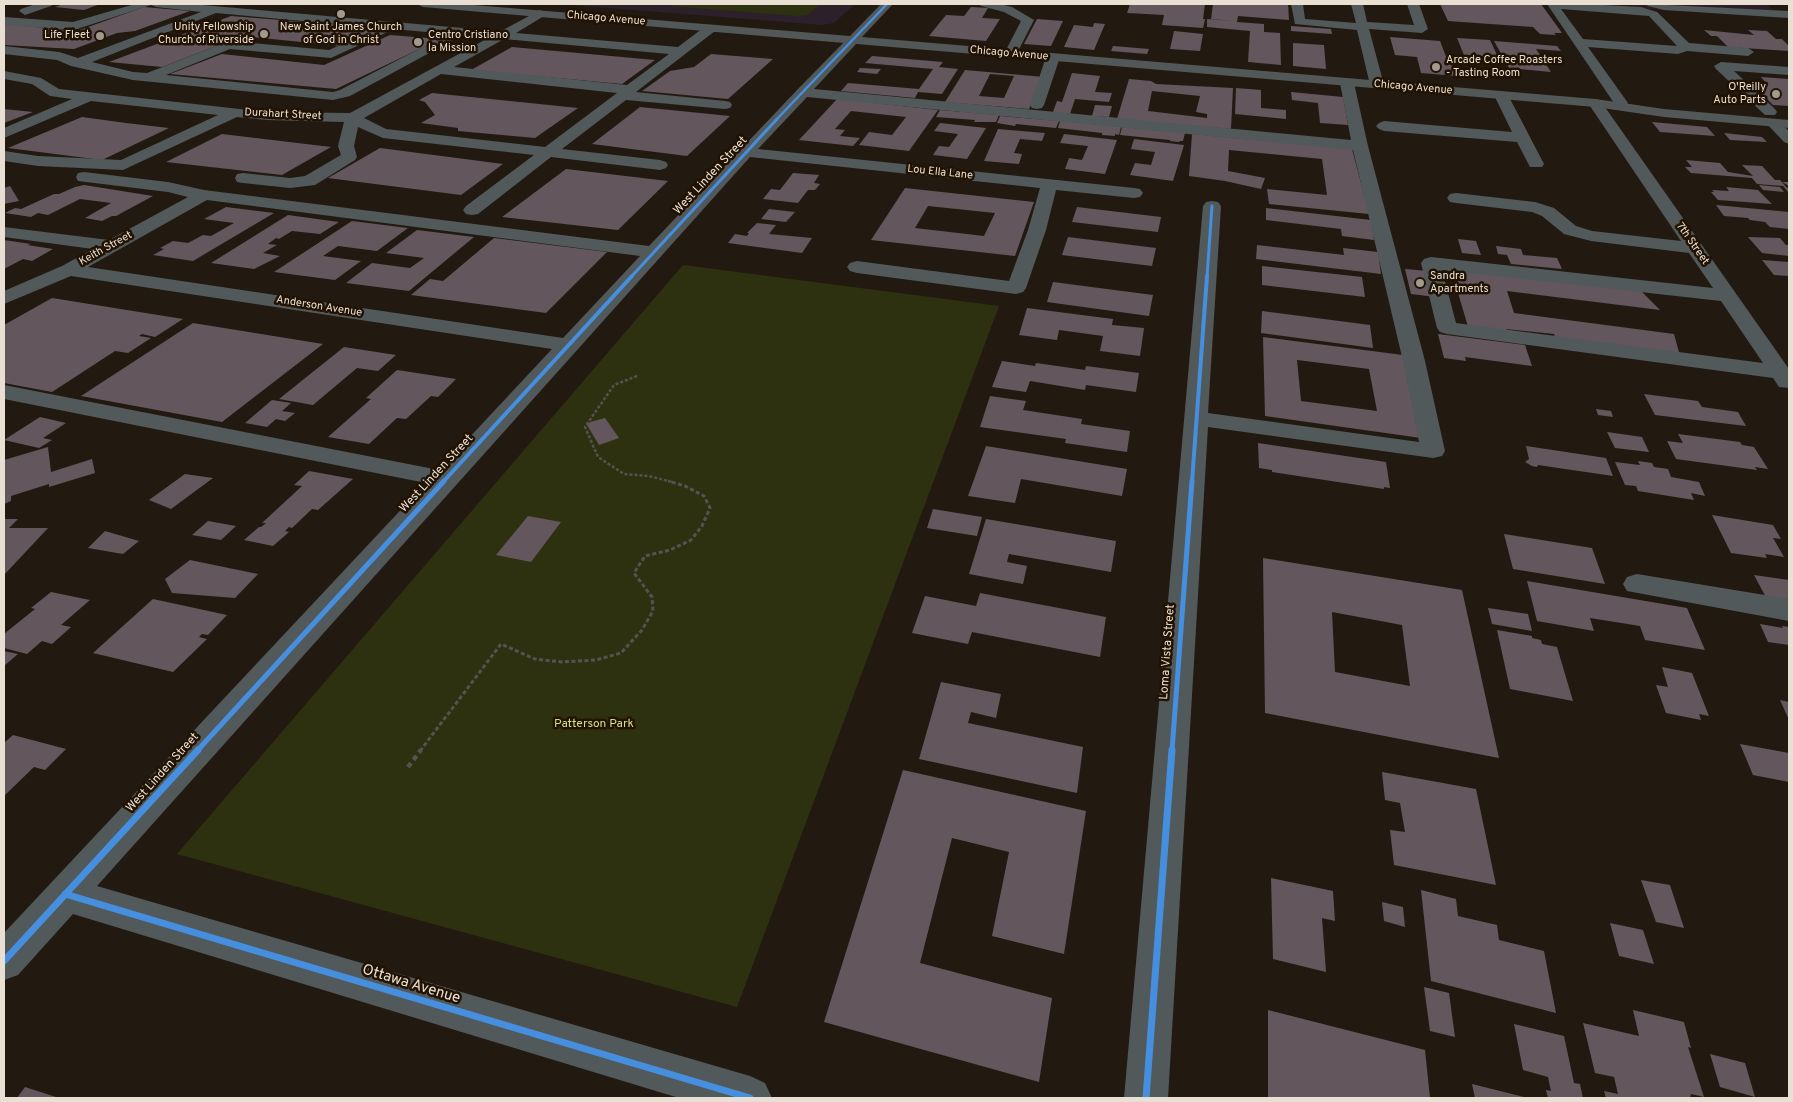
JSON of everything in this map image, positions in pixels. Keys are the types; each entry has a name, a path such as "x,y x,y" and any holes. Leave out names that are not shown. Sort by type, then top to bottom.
{"main road":[{"name":"Chicago Avenue","path":"423,4 1595,103 1664,113 1771,118 1789,114"},
{"name":"West Linden Street","path":"853,40 888,4"},
{"name":"Chicago Avenue","path":"1595,103 1654,103 1771,118 1789,124"}],"street":[{"path":"24,11 47,4"},
{"path":"4,9 74,15 109,4"},
{"path":"4,21 74,26 146,4"},
{"path":"4,50 59,56 148,78 333,96 345,93 462,32 156,4"},
{"path":"19,78 78,62 234,4"},
{"path":"985,4 1008,9 1028,20 1010,54"},
{"path":"1297,4 1299,21 1302,22 1422,29 1413,4"},
{"path":"1358,4 1377,85"},
{"path":"1621,103 1552,5 1641,11 1664,7 1789,15"},
{"path":"1597,8 1608,21"},
{"path":"1653,10 1789,24"},
{"path":"1653,10 1685,47"},
{"path":"243,178 290,183 309,180 349,157 346,146 352,118 540,14"},
{"path":"148,78 229,45 331,54 394,25"},
{"path":"472,210 711,28"},
{"path":"1618,34 1629,47"},
{"path":"501,35 681,51"},
{"name":"West Linden Street","path":"4,961 746,152 853,40"},
{"path":"1579,43 1678,50 1685,47 1761,53"},
{"path":"1037,105 1053,58"},
{"path":"1789,71 1722,66 1789,138"},
{"path":"439,70 627,92 725,106"},
{"path":"381,74 423,78"},
{"name":"Durahart Street","path":"4,76 36,81 55,93 268,116 352,118"},
{"path":"1196,418 1433,451 1414,361 1360,146 1347,83"},
{"path":"803,92 1360,146"},
{"path":"1502,95 1536,164"},
{"path":"4,132 90,97"},
{"name":"7th Street","path":"1595,103 1785,378"},
{"path":"4,156 48,162 123,165 236,112"},
{"path":"352,118 383,133 660,165"},
{"path":"1384,126 1523,138"},
{"name":"Lou Ella Lane","path":"746,152 1134,193"},
{"path":"84,177 168,187 204,195 654,252"},
{"path":"857,267 1016,288 1038,230 1049,184"},
{"name":"Keith Street","path":"4,298 69,270 204,195"},
{"path":"1456,198 1535,207 1548,212 1570,230 1591,236 1695,248"},
{"name":"Loma Vista Street","path":"1146,1098 1212,206"},
{"path":"4,232 113,246"},
{"path":"1728,296 1431,263 1447,328 1785,378"},
{"name":"Anderson Avenue","path":"69,270 569,345"},
{"path":"4,392 446,479"},
{"path":"1637,584 1789,610"},
{"name":"Ottawa Avenue","path":"65,894 750,1098"}],"path":[{"path":"408,767 501,644 535,659 562,662 596,660 621,653 642,630 653,611 652,597 634,573 645,556 670,550 691,540 702,526 710,508 704,496 685,486 649,476 624,474 598,457 585,427 614,385 637,376"}],"shaded area":[{"path":"558,4 855,4 834,23 822,25"},
{"path":"1631,4 1766,4 1784,18 1635,8"}],"green space":[{"path":"673,4 820,4 808,15 798,16 670,6"},
{"name":"Patterson Park","path":"683,265 999,306 737,1007 177,854"}],"building":[{"path":"64,4 100,4 84,10 55,7"},
{"path":"1130,4 1205,4 1203,28 1162,25 1164,15 1127,13"},
{"path":"1213,4 1288,4 1289,20 1238,16 1237,22 1264,24 1264,32 1280,33 1281,65 1248,62 1250,31 1207,27 1207,19 1234,21 1211,19"},
{"path":"1440,4 1541,4 1562,33 1554,33 1556,35 1540,34 1533,27 1448,21"},
{"path":"144,7 190,11 135,31 117,33 74,49 4,45 4,24 77,31"},
{"path":"971,7 988,8 982,18 1000,19 986,41 929,36 946,15 964,16"},
{"path":"231,16 381,28 341,46 242,36 162,67 109,62"},
{"path":"1037,19 1063,21 1051,46 1024,44"},
{"path":"1094,23 1105,24 1094,50 1064,47 1074,25 1093,27"},
{"path":"1291,26 1331,29 1332,34 1291,31"},
{"path":"1704,30 1754,35 1748,30 1767,31 1776,39 1782,39 1789,46 1789,51 1728,47 1717,36 1711,36"},
{"path":"1174,31 1203,34 1200,51 1170,49"},
{"path":"390,35 440,39 336,89 170,74 222,54 324,65"},
{"path":"1390,37 1440,41 1447,59 1450,59 1457,76 1421,73 1417,57 1395,55"},
{"path":"1457,38 1490,40 1498,57 1464,55"},
{"path":"1494,41 1557,46 1561,51 1536,49 1551,72 1509,68"},
{"path":"1293,43 1324,45 1326,69 1293,66"},
{"path":"1113,46 1149,49 1147,54 1111,51"},
{"path":"512,47 655,60 622,84 471,70"},
{"path":"711,54 773,59 728,99 642,91 670,71 694,67"},
{"path":"872,56 943,62 939,67 958,69 942,94 918,92 915,98 841,91 848,83 919,89 933,69 865,63"},
{"path":"860,68 881,69 877,74 857,72"},
{"path":"965,70 1044,77 1029,109 945,102","holes":["990,74 1014,76 1004,98 979,96"]},
{"path":"1072,73 1100,76 1095,92 1112,93 1109,102 1075,99 1070,114 1053,112 1057,101 1062,102"},
{"name":"O'Reilly Auto Parts","path":"1761,77 1789,79 1789,106 1773,105 1750,82 1766,83"},
{"path":"1129,79 1151,81 1156,84 1233,88 1231,129 1117,119","holes":["1152,91 1200,96 1196,112 1207,114 1207,118 1148,111"]},
{"path":"1236,88 1261,90 1261,108 1286,110 1286,119 1235,114"},
{"path":"1291,92 1343,97 1348,125 1320,123 1318,103 1292,100"},
{"path":"432,93 578,108 535,138 458,131 458,128 421,123 435,115 425,102 419,100"},
{"path":"837,99 938,110 909,151 859,145 869,132 892,135 906,117 851,111 835,129 845,130 840,136 860,138 853,146 799,140"},
{"path":"1095,105 1112,106 1109,117 1092,116"},
{"path":"640,107 730,116 687,156 592,144"},
{"path":"4,109 33,112 4,123"},
{"path":"940,110 999,115 996,122 974,122 975,120 936,117"},
{"path":"1000,116 1059,121 1056,128 1016,124 1015,126 997,123"},
{"path":"82,117 169,128 102,160 8,148"},
{"path":"1060,121 1121,127 1119,135 1102,135 1102,133 1058,128"},
{"path":"1652,122 1707,127 1715,136 1660,132"},
{"path":"940,123 986,128 967,159 933,155 939,146 949,147 958,134 934,131"},
{"path":"1122,127 1185,133 1183,141 1179,142 1120,135"},
{"path":"998,129 1045,133 1042,141 1020,139 1014,153 1022,154 1019,164 984,161"},
{"path":"1724,133 1762,137 1767,142 1730,140"},
{"path":"222,134 331,147 282,175 166,162"},
{"path":"1064,134 1117,140 1105,174 1065,169 1069,158 1082,160 1088,146 1060,143"},
{"path":"1192,134 1352,149 1369,214 1269,204 1267,189 1327,195 1322,159 1229,150 1228,171 1265,178 1261,189 1189,176"},
{"path":"1134,139 1184,145 1173,181 1130,175 1135,163 1151,165 1155,152 1131,149"},
{"path":"380,148 503,164 461,195 328,178"},
{"path":"1686,160 1720,163 1728,172 1753,176 1742,165 1762,166 1775,180 1780,180 1787,188 1789,186 1789,193 1783,186 1757,184 1752,178 1691,173 1685,167 1692,167"},
{"path":"566,169 668,181 618,230 502,217"},
{"path":"793,173 819,175 814,183 820,184 815,190 808,190 798,203 763,199 771,189 780,190"},
{"path":"84,185 153,196 116,216 102,221 85,218 111,203 80,199 48,215 38,213 31,217 5,213 15,208 21,209 54,194"},
{"path":"1759,185 1780,187 1784,192 1763,190"},
{"path":"10,186 19,201 4,204 4,188"},
{"path":"1726,187 1758,190 1772,204 1718,200 1711,192 1714,192 1712,190 1729,191"},
{"path":"905,188 1034,202 1015,256 871,240","holes":["928,206 995,213 984,236 915,228"]},
{"path":"1716,205 1789,212 1789,229 1770,227 1765,222 1748,218 1724,216"},
{"path":"226,207 274,213 193,261 153,255 164,249 160,248 173,241 188,243 203,235 211,236 234,223 204,219"},
{"path":"1077,207 1161,217 1158,232 1072,222"},
{"path":"1266,208 1371,220 1374,240 1342,236 1341,229 1266,220"},
{"path":"769,209 795,212 786,222 761,219"},
{"path":"288,215 339,222 320,234 292,231 279,239 276,238 268,244 277,245 263,253 280,256 254,269 211,263"},
{"path":"352,221 408,228 377,251 338,246 323,256 361,261 335,280 274,272"},
{"path":"757,223 776,225 769,234 812,238 802,253 728,243 735,234 747,236 749,233 747,233"},
{"path":"417,230 474,237 409,291 346,283 372,263 410,268 424,258 386,253"},
{"path":"1068,237 1156,248 1152,266 1062,255"},
{"path":"1748,237 1780,238 1786,245 1789,245 1789,256 1762,253"},
{"path":"494,238 607,252 546,313 411,295 430,279 443,281"},
{"path":"1458,239 1476,241 1481,255 1462,253"},
{"path":"4,240 53,249 32,261 23,259 4,269"},
{"path":"1257,245 1344,255 1343,248 1378,252 1381,274 1256,259"},
{"path":"1496,246 1521,249 1523,255 1557,258 1562,269 1511,264 1507,255 1498,254"},
{"path":"1762,260 1789,262 1789,276 1774,275"},
{"path":"1262,266 1362,277 1365,297 1262,285"},
{"path":"1450,266 1638,288 1660,310 1507,291 1514,313 1674,334 1680,356 1556,340 1554,334 1506,329 1509,334 1469,330"},
{"name":"Sandra Apartments","path":"1405,269 1428,271 1436,297 1411,294"},
{"path":"1053,282 1153,295 1149,316 1047,302"},
{"path":"52,298 183,319 155,337 142,334 139,336 151,338 128,353 115,351 52,392 4,383 4,325"},
{"path":"1027,308 1113,319 1112,325 1144,328 1140,356 1100,351 1103,336 1059,330 1057,340 1019,335"},
{"path":"1262,311 1370,325 1373,348 1261,333"},
{"path":"193,323 323,344 222,422 81,396"},
{"path":"1438,334 1525,345 1532,366 1465,357 1466,361 1444,358"},
{"path":"1263,337 1403,355 1421,438 1265,416","holes":["1297,360 1369,369 1377,411 1301,401"]},
{"path":"344,347 396,355 378,371 357,368 313,405 279,399"},
{"path":"1002,361 1035,366 1036,363 1085,370 1086,366 1139,373 1136,392 1086,385 1085,390 1030,381 1026,392 992,387"},
{"path":"397,370 456,379 438,397 431,396 406,419 397,418 369,444 328,437 371,399 366,398"},
{"path":"1644,394 1698,401 1702,407 1738,412 1746,426 1655,415"},
{"path":"990,396 1026,401 1023,410 1082,419 1081,424 1130,431 1127,452 1065,443 1066,439 980,427"},
{"path":"272,400 291,403 282,411 295,413 285,421 276,419 267,427 245,423"},
{"path":"1596,409 1611,411 1613,417 1598,415"},
{"path":"40,417 66,423 43,438 52,440 39,448 4,440"},
{"path":"605,418 619,438 599,445 587,425 590,422"},
{"path":"1607,432 1642,437 1649,452 1615,448"},
{"path":"1678,434 1740,442 1742,445 1754,447 1768,469 1755,467 1757,470 1676,459 1667,441 1683,443"},
{"path":"1258,443 1386,462 1390,488 1384,487 1384,489 1272,472 1272,470 1259,468"},
{"path":"986,446 1127,469 1122,496 1021,479 1015,503 968,496"},
{"path":"1526,446 1606,458 1613,476 1538,465 1537,467 1532,466 1525,462 1529,459"},
{"path":"48,447 51,472 92,459 95,473 49,487 49,484 11,496 11,501 4,504 4,460"},
{"path":"1638,461 1652,463 1654,467 1668,469 1671,477 1699,482 1705,496 1691,493 1694,500 1638,491 1636,486 1625,485 1615,462 1640,465"},
{"path":"309,471 353,479 318,510 312,509 292,528 289,527 285,531 289,532 273,546 244,540 266,523 262,523 302,486 294,485"},
{"path":"185,474 213,478 171,509 149,500"},
{"path":"933,509 982,517 977,536 927,528"},
{"path":"1712,515 1773,525 1781,539 1773,538 1784,557 1765,554 1767,558 1731,553"},
{"path":"528,516 561,522 531,562 496,555"},
{"path":"4,519 18,519 9,528 48,528 4,575"},
{"path":"986,519 1116,541 1111,572 1009,554 1007,562 1027,566 1023,584 969,574"},
{"path":"208,521 236,526 221,540 192,535"},
{"path":"105,531 139,541 123,554 88,548"},
{"path":"1504,534 1592,548 1605,584 1513,569"},
{"path":"1263,558 1462,590 1499,758 1265,713","holes":["1332,612 1402,625 1410,686 1335,672"]},
{"path":"190,560 258,574 235,598 172,593 165,579"},
{"path":"1754,575 1789,580 1789,606 1769,603"},
{"path":"1527,581 1687,608 1705,650 1645,640 1640,626 1590,618 1594,631 1537,621"},
{"path":"51,592 90,600 61,625 71,627 52,644 42,641 27,654 4,648 4,634 35,609 31,608"},
{"path":"980,593 1106,617 1100,657 972,632 968,644 912,633 925,596 976,606"},
{"path":"153,599 227,615 208,635 202,634 199,637 207,639 173,672 93,653"},
{"path":"1488,608 1528,614 1532,631 1492,624"},
{"path":"1760,624 1783,628 1782,626 1789,627 1789,645 1768,642"},
{"path":"1497,630 1532,636 1532,638 1541,640 1542,644 1557,647 1573,701 1510,689"},
{"path":"4,651 18,654 4,666"},
{"path":"1662,667 1692,673 1709,716 1699,714 1701,720 1666,713 1656,685 1668,687"},
{"path":"941,682 1001,694 996,718 971,712 968,723 1083,747 1077,793 919,759"},
{"path":"1780,700 1789,702 1789,720"},
{"path":"13,735 66,749 45,770 34,767 4,796 4,743"},
{"path":"1740,744 1789,753 1789,782 1753,775"},
{"path":"903,770 1086,811 1064,954 992,936 1009,852 952,838 920,963 1052,998 1039,1082 824,1022"},
{"path":"1382,772 1476,789 1496,885 1394,865 1390,830 1405,832 1400,803 1385,800"},
{"path":"1271,878 1333,891 1335,921 1322,918 1326,972 1273,959"},
{"path":"1641,880 1670,885 1684,928 1656,922"},
{"path":"1421,890 1456,899 1458,916 1497,925 1499,940 1544,951 1556,1013 1431,981"},
{"path":"1382,902 1403,907 1405,927 1384,921"},
{"path":"1610,923 1643,930 1654,964 1619,956"},
{"path":"1424,987 1449,993 1455,1037 1430,1031"},
{"path":"1268,1010 1425,1050 1430,1098 1268,1097"},
{"path":"1633,1010 1684,1022 1691,1048 1688,1047 1704,1097 1691,1094 1690,1098 1606,1098 1604,1091 1618,1094 1614,1077 1595,1073 1583,1023 1639,1036"},
{"path":"1514,1024 1564,1036 1574,1083 1580,1084 1583,1098 1548,1098 1546,1090 1551,1091 1548,1077 1523,1070"},
{"path":"1710,1054 1745,1063 1755,1097 1720,1087"},
{"path":"1472,1084 1528,1098 1475,1098"},
{"path":"25,1087 59,1098 17,1098"}],"cycle path":[{"path":"4,961 746,152 887,4"},
{"path":"1146,1098 1212,206"},
{"path":"65,894 750,1098"}],"place":[{"name":"New Saint James Church of God in Christ","path":"341,14"},
{"name":"Unity Fellowship Church of Riverside","path":"264,34"},
{"name":"Life Fleet","path":"100,36"},
{"name":"Centro Cristiano la Mission","path":"418,42"},
{"name":"Arcade Coffee Roasters - Tasting Room","path":"1436,67"},
{"name":"O'Reilly Auto Parts","path":"1776,94"},
{"name":"Sandra Apartments","path":"1420,283"}]}
